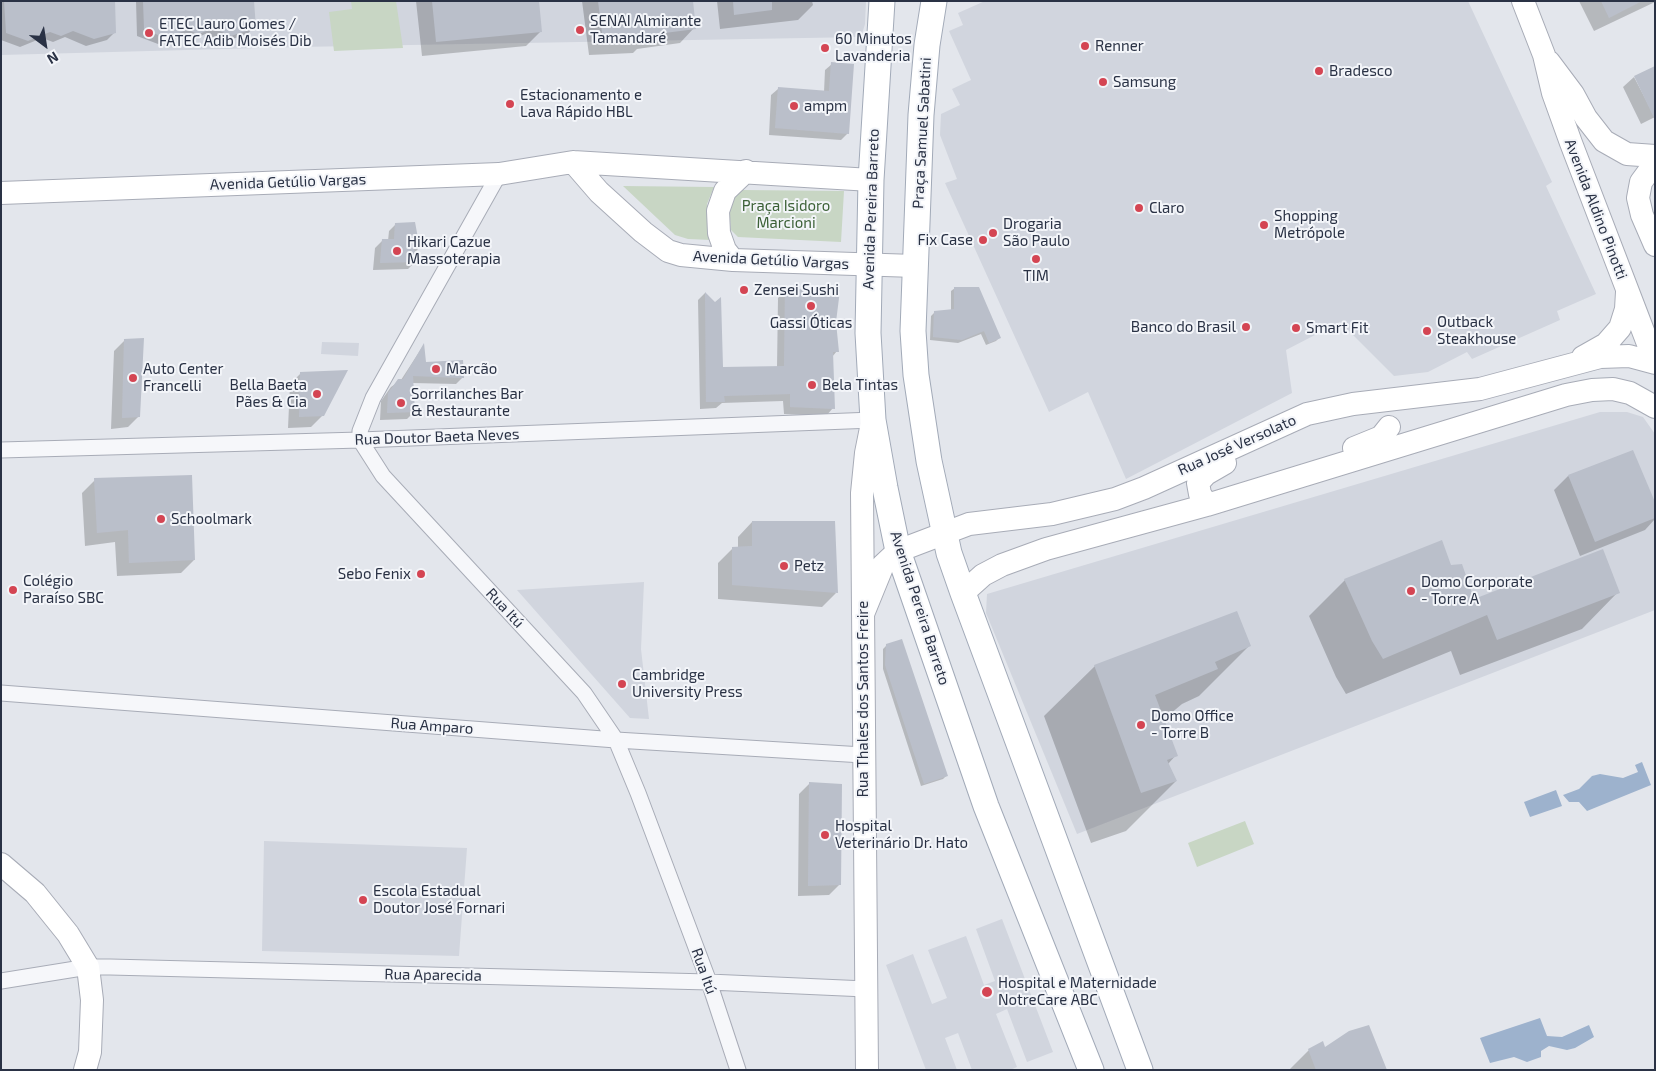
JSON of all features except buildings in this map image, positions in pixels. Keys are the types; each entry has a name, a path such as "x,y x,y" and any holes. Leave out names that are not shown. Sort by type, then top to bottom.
{"main road":[{"name":"Avenida Pereira Barreto","path":"882,1 871,180 868,333 873,420 898,551 986,806 1091,1070"},
{"name":"Praça Samuel Sabatini","path":"914,266 921,115 927,46 934,1"},
{"path":"914,266 913,331 916,375 929,461 945,532 963,593 1140,1070"}],"street":[{"name":"Avenida Aldino Pinotti","path":"1523,1 1544,55 1553,93 1655,362"},
{"name":"Avenida Aldino Pinotti","path":"1544,55 1573,94 1586,118 1604,141 1627,154 1655,156"},
{"name":"Avenida Getúlio Vargas","path":"1,193 499,174 574,162 871,180"},
{"name":"Avenida Getúlio Vargas","path":"574,162 600,192 662,246 686,256 868,266 914,266"},
{"path":"1655,162 1641,182 1638,198 1642,215 1655,245"},
{"path":"733,260 725,250 719,233 718,212 725,191 746,171"},
{"path":"360,440 360,431 373,398 499,174"},
{"path":"1573,362 1597,350 1617,332 1624,319 1627,289"},
{"name":"Rua José Versolato","path":"863,614 883,565 898,551 969,524 1052,514 1115,499 1144,488 1270,430 1319,410 1380,400 1480,389 1573,362 1600,357 1629,356 1655,362"},
{"path":"963,593 983,575 1023,556 1207,505 1566,395 1592,390 1613,389 1630,393 1655,407"},
{"path":"1380,400 1396,448"},
{"name":"Rua Doutor Baeta Neves","path":"1,450 360,440 873,420"},
{"name":"Rua Thales dos Santos Freire","path":"867,1070 862,493 866,453 873,420"},
{"path":"1296,477 1328,458 1379,438 1388,427"},
{"path":"1207,505 1198,488 1200,480 1253,447 1270,430"},
{"name":"Rua Itú","path":"360,440 383,476 584,693 616,740 638,793 709,982 738,1070"},
{"name":"Rua Amparo","path":"1,693 616,740 863,755"},
{"path":"1,864 35,893 68,934 88,967 92,1000 90,1052 84,1070"},
{"name":"Rua Aparecida","path":"1,981 88,967 709,982 866,989"}],"shaded area":[{"name":"SENAI Almirante Tamandaré","path":"1,1 866,1 865,24 861,37 298,47 1,55"},
{"name":"Shopping Metrópole","path":"985,1 1468,1 1552,182 1546,186 1596,294 1557,311 1560,320 1472,359 1467,352 1428,372 1394,376 1340,322 1286,350 1292,393 1126,479 1088,392 1049,412 945,183 957,179 940,135 941,114 960,105 952,89 971,80 949,31 963,25 958,13"},
{"path":"322,342 359,343 358,356 321,354"},
{"path":"1600,412 1627,412 1643,417 1655,434 1655,610 1077,834 986,613 987,594"},
{"name":"Cambridge University Press","path":"644,582 641,649 649,719 630,718 517,590"},
{"name":"Escola Estadual Doutor José Fornari","path":"264,841 467,848 459,956 262,951"},
{"name":"Hospital e Maternidade NotreCare ABC","path":"1002,919 1053,1052 1027,1062 1007,1009 996,1014 1017,1067 1010,1070 972,1070 958,1033 945,1038 957,1070 926,1070 886,965 913,954 932,1004 947,998 928,950 966,936 984,985 995,981 976,929"}],"green space":[{"path":"351,1 396,1 403,48 334,51 329,12 352,9"},
{"name":"Praça Isidoro Marcioni","path":"623,186 714,187 707,204 707,224 711,240 688,239 675,235"},
{"name":"Praça Isidoro Marcioni","path":"742,190 844,191 841,242 738,237 731,230 729,206 733,196"},
{"path":"1245,821 1254,844 1197,867 1188,843"}],"water":[{"path":"1642,762 1651,785 1587,811 1579,802 1569,802 1563,795 1579,789 1592,776 1600,774 1623,778 1638,772 1635,765"},
{"path":"1556,790 1562,806 1530,817 1524,802"},
{"path":"1540,1018 1547,1036 1562,1037 1589,1025 1594,1037 1575,1048 1567,1050 1549,1046 1541,1051 1541,1057 1527,1062 1514,1057 1490,1063 1480,1038"}],"place":[{"name":"SENAI Almirante Tamandaré","path":"580,30"},
{"name":"ETEC Lauro Gomes / FATEC Adib Moisés Dib","path":"149,33"},
{"name":"Renner","path":"1085,46"},
{"name":"60 Minutos Lavanderia","path":"825,48"},
{"name":"Bradesco","path":"1319,71"},
{"name":"Samsung","path":"1103,82"},
{"name":"Estacionamento e Lava Rápido HBL","path":"510,104"},
{"name":"ampm","path":"794,106"},
{"name":"Claro","path":"1139,208"},
{"name":"Shopping Metrópole","path":"1264,225"},
{"name":"Drogaria São Paulo","path":"993,233"},
{"name":"Fix Case","path":"983,240"},
{"name":"Hikari Cazue Massoterapia","path":"397,251"},
{"name":"TIM","path":"1036,259"},
{"name":"Zensei Sushi","path":"744,290"},
{"name":"Gassi Óticas","path":"811,306"},
{"name":"Banco do Brasil","path":"1246,327"},
{"name":"Smart Fit","path":"1296,328"},
{"name":"Outback Steakhouse","path":"1427,331"},
{"name":"Marcão","path":"436,369"},
{"name":"Auto Center Francelli","path":"133,378"},
{"name":"Bela Tintas","path":"812,385"},
{"name":"Bella Baeta Pães & Cia","path":"317,394"},
{"name":"Sorrilanches Bar & Restaurante","path":"401,403"},
{"name":"Schoolmark","path":"161,519"},
{"name":"Petz","path":"784,566"},
{"name":"Sebo Fenix","path":"421,574"},
{"name":"Colégio Paraíso SBC","path":"13,590"},
{"name":"Domo Corporate - Torre A","path":"1411,591"},
{"name":"Cambridge University Press","path":"622,684"},
{"name":"Domo Office - Torre B","path":"1141,725"},
{"name":"Hospital Veterinário Dr. Hato","path":"825,835"},
{"name":"Escola Estadual Doutor José Fornari","path":"363,900"},
{"name":"Hospital e Maternidade NotreCare ABC","path":"987,992"}]}
